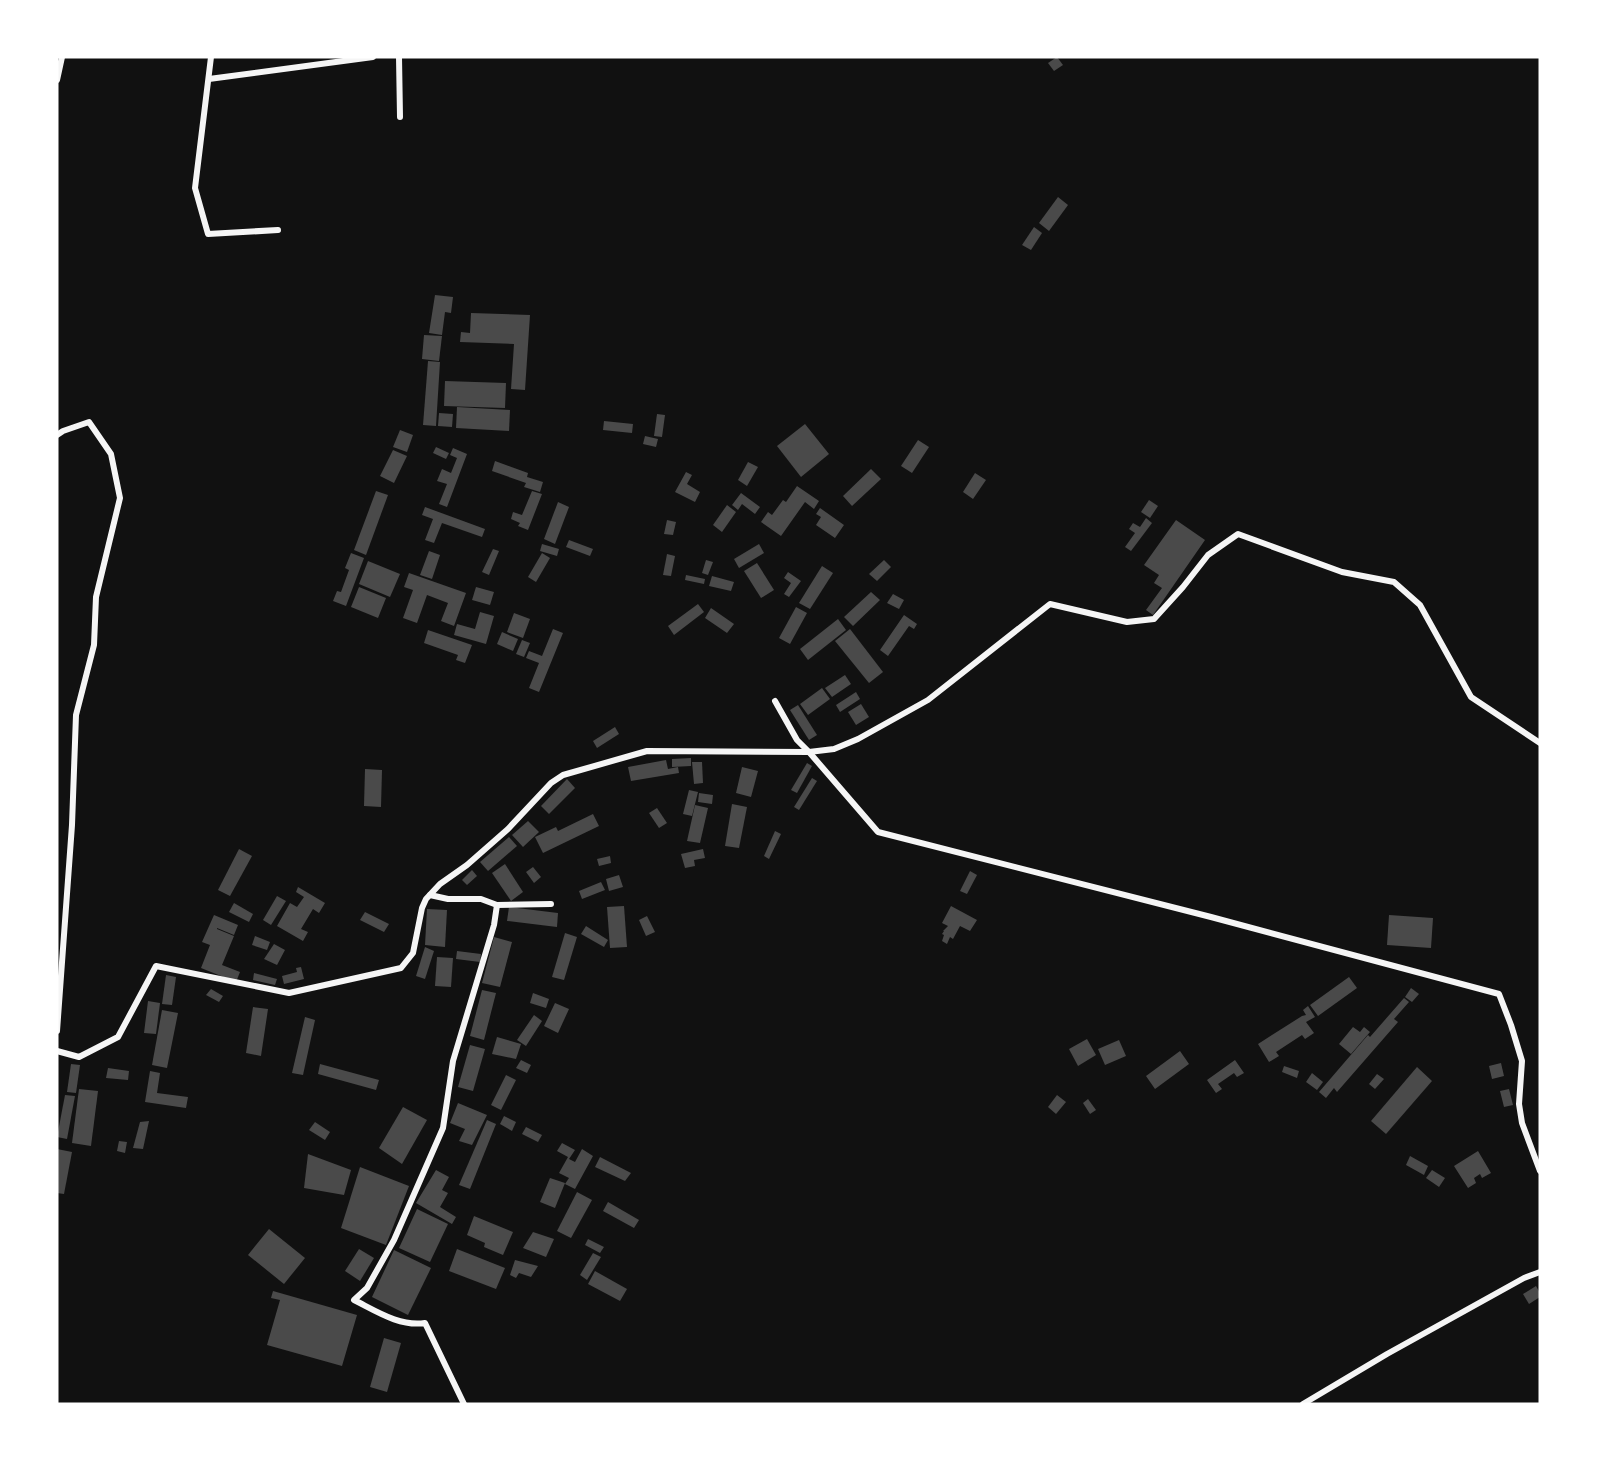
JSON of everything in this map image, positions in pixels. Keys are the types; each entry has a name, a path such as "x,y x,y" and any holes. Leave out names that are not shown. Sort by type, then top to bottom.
{"street":[{"path":"57,80 62,57"},
{"path":"212,57 195,188 208,234 278,230"},
{"path":"209,79 373,57"},
{"path":"399,57 400,117"},
{"path":"57,435 89,422 111,454 120,498 96,597 94,645 76,715 72,825 57,1031"},
{"path":"57,1051 79,1058 118,1037 156,966 289,993 401,968 413,953 422,908 430,895 440,884 467,865 508,830 551,783 563,775 648,751 809,752 834,749 858,739 928,700 1050,604 1127,622 1154,619 1184,587 1208,555 1238,534 1342,572 1394,582 1420,605 1471,698 1540,742"},
{"path":"775,701 797,740 878,832 1211,916 1498,994 1522,1061 1519,1104 1522,1123 1540,1171"},
{"path":"430,895 448,899 481,899 497,905 551,904"},
{"path":"465,1404 425,1323 415,1325 400,1322 354,1300 367,1288 394,1240 443,1128 453,1061 494,925 497,905"},
{"path":"1302,1404 1504,1289 1540,1272"}],"building":[{"path":"1057,57 1063,65 1054,71 1048,63"},
{"path":"1058,197 1068,205 1049,231 1039,223"},
{"path":"1034,227 1042,233 1031,250 1022,245"},
{"path":"435,295 453,297 451,313 445,312 442,335 429,333"},
{"path":"471,313 530,315 525,390 511,389 514,344 460,342 461,332 470,333"},
{"path":"424,335 442,336 439,361 422,359"},
{"path":"428,361 440,362 436,426 423,425"},
{"path":"445,381 506,383 505,408 444,406"},
{"path":"457,407 510,410 509,431 456,428"},
{"path":"439,413 453,414 452,427 438,426"},
{"path":"657,414 665,415 662,437 654,436"},
{"path":"604,421 633,424 632,433 603,430"},
{"path":"805,424 829,454 801,477 777,446"},
{"path":"400,430 413,435 407,452 393,447"},
{"path":"645,436 658,439 656,447 643,444"},
{"path":"918,440 929,447 912,473 901,466"},
{"path":"436,447 449,453 446,459 433,453"},
{"path":"453,448 467,454 447,507 439,504 447,484 437,481 442,469 451,473 457,458 450,455"},
{"path":"393,450 407,456 394,483 380,476"},
{"path":"495,461 528,473 527,477 543,482 540,492 524,487 526,483 492,471"},
{"path":"748,462 758,467 747,486 738,480"},
{"path":"871,469 881,479 852,506 843,496"},
{"path":"686,472 692,475 687,484 700,492 695,502 675,492"},
{"path":"975,473 986,480 973,499 963,492"},
{"path":"797,486 819,501 814,509 805,502 781,536 761,522 768,512 772,515 783,500 786,502"},
{"path":"376,491 388,495 366,555 354,550"},
{"path":"532,491 542,494 528,530 518,526 520,523 511,519 513,512 522,515"},
{"path":"741,493 760,507 755,514 742,504 738,510 732,505"},
{"path":"1149,500 1158,506 1150,518 1141,512"},
{"path":"558,502 569,507 555,544 544,539"},
{"path":"727,505 736,512 722,532 713,525"},
{"path":"425,507 485,529 482,537 442,523 434,543 425,540 433,519 422,515"},
{"path":"820,508 844,525 835,538 816,525 821,517 816,514"},
{"path":"1146,518 1152,523 1131,551 1125,547 1135,533 1129,529 1133,523 1140,527"},
{"path":"667,520 676,522 673,535 664,534"},
{"path":"1176,520 1205,540 1153,615 1146,610 1162,588 1154,583 1159,575 1144,565"},
{"path":"569,540 593,549 590,556 566,547"},
{"path":"542,544 559,549 557,556 540,551"},
{"path":"759,544 764,553 739,568 734,559"},
{"path":"493,549 499,551 489,575 482,572"},
{"path":"429,551 440,555 432,579 420,575"},
{"path":"351,553 364,558 346,606 333,601 337,591 341,592 349,570 345,568"},
{"path":"542,553 550,558 536,582 528,577"},
{"path":"667,554 675,556 671,576 663,575"},
{"path":"706,560 713,562 708,575 702,573"},
{"path":"884,560 891,567 877,581 869,574"},
{"path":"368,561 400,574 390,597 359,584"},
{"path":"757,563 774,590 761,598 744,571"},
{"path":"822,566 833,573 810,609 799,603"},
{"path":"788,572 801,581 789,597 784,594 791,583 784,578"},
{"path":"409,573 466,593 454,626 441,621 448,603 427,595 417,623 403,618 413,590 404,587"},
{"path":"686,575 705,579 704,584 685,580"},
{"path":"712,576 734,582 731,591 709,586"},
{"path":"359,587 386,598 378,618 351,607"},
{"path":"476,587 494,592 490,605 472,600"},
{"path":"871,592 880,600 853,626 844,617"},
{"path":"893,594 904,600 899,609 887,603"},
{"path":"698,604 704,612 674,635 668,626"},
{"path":"796,607 807,613 790,644 779,638"},
{"path":"711,608 734,624 727,633 705,618"},
{"path":"480,612 494,616 486,644 454,635 457,624 475,629"},
{"path":"514,613 530,619 523,638 507,632"},
{"path":"904,615 917,624 914,629 909,626 888,656 880,650"},
{"path":"838,619 846,630 808,660 800,649"},
{"path":"553,629 563,633 539,692 529,688 539,663 526,658 529,651 542,656"},
{"path":"850,629 883,672 869,683 835,641"},
{"path":"428,630 472,645 465,663 456,660 458,655 424,643"},
{"path":"502,632 518,639 513,651 497,644"},
{"path":"522,640 530,643 524,657 516,654"},
{"path":"845,675 851,684 832,697 825,688"},
{"path":"822,688 830,699 808,715 800,704"},
{"path":"856,692 860,699 840,712 836,705"},
{"path":"861,704 869,717 856,725 848,712"},
{"path":"798,705 817,735 809,740 790,710"},
{"path":"615,727 619,734 597,748 593,741"},
{"path":"691,758 691,766 672,767 672,759"},
{"path":"666,760 668,769 678,767 679,773 631,781 628,767"},
{"path":"692,762 702,762 703,783 694,784"},
{"path":"807,763 812,766 797,793 791,790"},
{"path":"742,767 758,771 751,797 736,793"},
{"path":"365,769 382,770 381,807 364,806"},
{"path":"812,778 817,781 799,810 794,807"},
{"path":"567,779 575,788 549,814 541,806"},
{"path":"689,790 698,792 692,816 683,814"},
{"path":"699,793 713,795 712,804 698,802"},
{"path":"732,804 747,807 739,848 725,846"},
{"path":"695,805 708,808 700,843 687,841"},
{"path":"657,808 667,823 659,828 649,813"},
{"path":"593,814 599,826 543,853 535,837 556,827 558,831"},
{"path":"528,821 539,832 523,847 512,835"},
{"path":"775,831 781,834 769,859 764,856"},
{"path":"509,837 517,846 488,871 480,862"},
{"path":"239,849 252,856 230,896 218,890"},
{"path":"703,849 705,858 694,860 695,866 685,868 681,854"},
{"path":"610,856 611,863 599,866 597,859"},
{"path":"505,864 523,892 511,901 492,873"},
{"path":"533,867 541,877 534,883 526,872"},
{"path":"472,870 477,876 467,885 462,880"},
{"path":"970,871 977,875 967,894 960,891"},
{"path":"619,875 623,887 609,891 606,879"},
{"path":"601,882 605,890 582,899 579,891"},
{"path":"298,887 325,903 319,913 313,909 301,929 308,932 303,941 277,926 290,903 297,907 304,897 296,892"},
{"path":"277,896 286,901 271,925 263,920"},
{"path":"234,903 253,914 249,922 229,912"},
{"path":"624,906 627,947 610,948 607,907"},
{"path":"951,906 977,920 970,931 960,926 953,939 950,937 947,944 942,941 944,935 942,934 948,926 942,923"},
{"path":"509,907 558,913 557,927 507,921"},
{"path":"427,909 447,910 445,947 425,945"},
{"path":"365,912 389,924 384,932 360,920"},
{"path":"214,915 238,925 234,935 217,928 234,936 222,965 240,972 236,982 201,968 210,945 202,942"},
{"path":"1389,915 1433,918 1431,948 1387,945"},
{"path":"647,916 655,932 646,936 639,920"},
{"path":"586,926 608,940 604,947 581,934"},
{"path":"565,933 577,937 564,980 552,977"},
{"path":"255,936 270,942 267,950 252,945"},
{"path":"494,937 512,942 500,987 482,983"},
{"path":"274,944 285,950 277,965 264,959"},
{"path":"425,947 434,951 425,979 416,976"},
{"path":"457,951 481,954 480,962 456,959"},
{"path":"437,957 453,958 451,987 435,986"},
{"path":"301,967 304,979 284,984 282,976 297,972 296,968"},
{"path":"254,973 277,979 275,985 253,980"},
{"path":"166,975 176,977 172,1005 162,1004"},
{"path":"1349,977 1357,988 1318,1016 1310,1005"},
{"path":"1411,988 1419,994 1412,1002 1405,997"},
{"path":"211,989 223,996 219,1002 206,995"},
{"path":"482,990 496,993 484,1040 470,1036"},
{"path":"533,993 549,999 546,1008 530,1003"},
{"path":"1404,998 1409,1002 1394,1019 1398,1022 1337,1092 1334,1088 1326,1098 1319,1092 1368,1035 1370,1037"},
{"path":"148,1001 160,1003 156,1034 144,1033"},
{"path":"555,1003 569,1009 558,1033 544,1026"},
{"path":"1308,1006 1315,1017 1306,1022 1314,1033 1305,1039 1302,1035 1276,1052 1279,1056 1269,1062 1258,1044 1306,1015 1303,1010"},
{"path":"253,1007 268,1009 261,1056 246,1053"},
{"path":"162,1010 178,1013 167,1068 152,1065"},
{"path":"534,1015 542,1021 526,1046 517,1040"},
{"path":"305,1017 315,1020 303,1075 292,1073"},
{"path":"1353,1027 1360,1032 1364,1027 1370,1032 1351,1054 1339,1044"},
{"path":"497,1037 521,1044 516,1059 492,1054"},
{"path":"1087,1039 1096,1055 1078,1066 1069,1049"},
{"path":"1119,1040 1126,1056 1105,1065 1098,1049"},
{"path":"470,1045 485,1049 473,1091 458,1087"},
{"path":"1180,1051 1189,1064 1155,1089 1146,1076"},
{"path":"521,1060 531,1065 527,1073 516,1068"},
{"path":"1235,1060 1244,1073 1237,1077 1234,1073 1218,1084 1222,1089 1216,1093 1207,1080"},
{"path":"1501,1063 1504,1076 1492,1079 1489,1066"},
{"path":"71,1064 80,1065 76,1093 67,1092"},
{"path":"320,1064 379,1080 376,1090 318,1074"},
{"path":"1284,1066 1299,1071 1297,1078 1282,1072"},
{"path":"1417,1067 1432,1081 1386,1134 1371,1121"},
{"path":"108,1068 129,1071 128,1080 106,1078"},
{"path":"150,1071 160,1073 157,1093 188,1097 186,1108 145,1102"},
{"path":"1312,1073 1323,1082 1317,1090 1306,1082"},
{"path":"1377,1074 1384,1079 1375,1089 1369,1084"},
{"path":"506,1075 516,1080 501,1110 491,1105"},
{"path":"79,1089 98,1091 91,1146 72,1143"},
{"path":"1509,1089 1513,1105 1504,1107 1500,1091"},
{"path":"65,1095 75,1096 67,1139 57,1137"},
{"path":"1057,1095 1066,1102 1056,1114 1048,1107"},
{"path":"1088,1099 1096,1110 1090,1114 1083,1103"},
{"path":"458,1103 487,1115 472,1145 459,1141 465,1129 450,1123"},
{"path":"403,1107 427,1120 402,1164 379,1148"},
{"path":"504,1116 516,1122 512,1131 500,1124"},
{"path":"487,1120 496,1124 470,1189 459,1185"},
{"path":"149,1121 143,1149 133,1148 140,1122"},
{"path":"315,1122 330,1132 325,1140 309,1130"},
{"path":"526,1127 542,1135 538,1142 522,1134"},
{"path":"119,1141 127,1142 125,1153 117,1151"},
{"path":"562,1143 575,1150 569,1159 575,1162 582,1149 593,1156 575,1189 565,1184 569,1178 559,1173 568,1157 557,1151"},
{"path":"57,1149 72,1152 64,1194 57,1193"},
{"path":"1478,1151 1491,1173 1482,1178 1480,1174 1474,1178 1476,1183 1468,1188 1454,1166"},
{"path":"308,1154 351,1170 344,1195 304,1188"},
{"path":"1410,1156 1428,1166 1424,1175 1406,1165"},
{"path":"600,1157 631,1173 625,1181 595,1167"},
{"path":"360,1167 409,1186 386,1245 341,1228"},
{"path":"436,1170 449,1177 442,1190 448,1193 440,1207 456,1217 452,1224 416,1203"},
{"path":"1432,1170 1445,1178 1439,1187 1426,1178"},
{"path":"550,1178 565,1183 555,1208 540,1202"},
{"path":"577,1192 592,1200 571,1238 557,1231"},
{"path":"608,1202 639,1220 634,1228 603,1211"},
{"path":"417,1209 448,1224 430,1262 399,1248"},
{"path":"474,1216 513,1232 503,1255 484,1247 485,1243 467,1235"},
{"path":"269,1229 305,1258 284,1284 248,1255"},
{"path":"533,1232 554,1239 546,1257 523,1248"},
{"path":"588,1239 604,1247 600,1253 585,1245"},
{"path":"359,1249 374,1258 360,1281 345,1271"},
{"path":"457,1249 505,1268 496,1289 449,1271"},
{"path":"394,1250 431,1268 408,1315 372,1297"},
{"path":"593,1253 601,1257 587,1280 580,1275"},
{"path":"515,1260 538,1266 531,1277 519,1273 516,1278 510,1275"},
{"path":"595,1271 627,1289 620,1301 588,1284"},
{"path":"1536,1286 1540,1297 1529,1304 1523,1294"},
{"path":"273,1291 357,1315 342,1366 267,1345 280,1300 271,1298"},
{"path":"384,1338 401,1343 387,1392 370,1387"}]}
